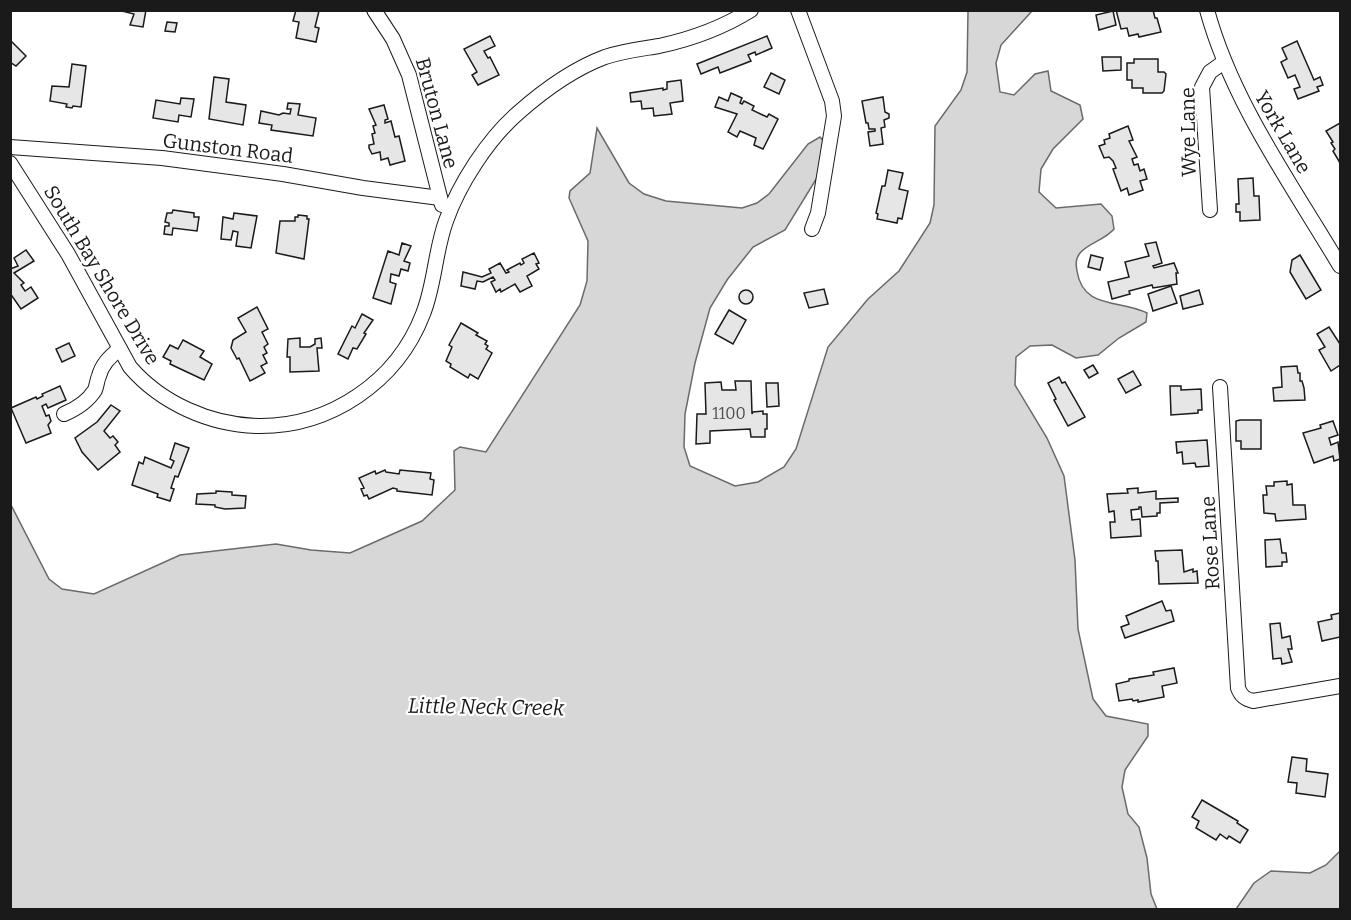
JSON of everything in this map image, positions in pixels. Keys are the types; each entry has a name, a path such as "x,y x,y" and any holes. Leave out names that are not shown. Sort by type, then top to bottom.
{"street":[{"name":"Bruton Lane","path":"374,10 396,45 409,75 446,221"},
{"name":"South Bay Shore Drive","path":"10,163 68,254 130,367 150,387 177,404 201,415 226,422 269,426 290,424 327,414 350,402 391,368 414,335 424,312 446,221 469,173 504,127 517,114 562,79 585,65 613,55 711,32 751,10"},
{"path":"798,10 832,101 834,116 818,213 812,230"},
{"name":"York Lane","path":"1207,10 1224,62 1239,95 1341,266"},
{"name":"Wye Lane","path":"1210,210 1202,87 1210,72 1224,62"},
{"name":"Gunston Road","path":"10,147 162,159 283,174 440,198"},
{"path":"64,414 76,408 90,395 95,389 104,364 120,350"},
{"name":"Rose Lane","path":"1220,387 1238,688 1242,696 1253,701 1341,686"}],"water":[{"name":"Little Neck Creek","path":"968,11 1032,11 1001,45 996,63 1000,92 1014,95 1035,74 1048,71 1051,91 1080,105 1083,119 1053,149 1041,169 1039,192 1056,208 1101,204 1112,216 1114,229 1083,250 1077,258 1076,266 1081,283 1095,298 1147,313 1146,322 1119,338 1098,355 1076,358 1052,345 1030,346 1016,357 1015,385 1047,438 1064,476 1075,560 1078,629 1093,699 1106,716 1148,724 1148,736 1125,770 1122,787 1128,814 1139,827 1147,858 1151,894 1157,909 11,909 10,503 49,579 62,589 94,594 180,555 276,544 350,553 422,521 455,490 454,451 460,447 486,452 580,305 587,281 588,241 569,198 570,191 590,173 597,128 629,183 644,194 666,201 742,208 757,203 769,194 808,144 820,137 826,144 823,168 785,230 753,247 727,280 710,308 695,363 685,414 684,447 690,466 735,486 758,482 784,467 796,449 828,347 868,299 899,271 930,223 934,205 935,126 961,90 967,72"},
{"path":"1340,851 1340,909 1236,909 1254,883 1271,871 1310,873 1326,865"}],"building":[{"path":"118,10 146,10 143,27 130,25 134,14"},
{"path":"296,10 319,11 315,27 319,28 316,42 296,38 299,22 293,21"},
{"path":"1116,10 1153,10 1161,32 1139,37 1138,34 1129,36 1127,28 1121,29"},
{"path":"1113,11 1116,25 1099,30 1096,15"},
{"path":"167,22 177,23 175,32 165,31"},
{"path":"490,36 495,46 484,51 488,58 490,57 499,75 478,85 472,75 477,72 464,49"},
{"path":"767,36 772,48 756,55 755,52 748,55 751,61 720,73 718,67 701,74 697,64"},
{"path":"10,40 26,56 16,66 10,62"},
{"path":"1297,41 1314,80 1320,77 1323,85 1317,87 1319,91 1298,99 1294,89 1300,87 1295,75 1288,78 1281,62 1287,59 1282,48"},
{"path":"1102,57 1121,57 1121,70 1103,71"},
{"path":"1134,59 1158,59 1158,72 1166,74 1162,93 1143,93 1143,88 1132,88 1132,80 1127,80 1127,63 1134,63"},
{"path":"72,64 86,66 81,107 73,106 72,108 66,107 67,104 50,101 52,86 69,87"},
{"path":"771,73 785,80 779,94 764,87"},
{"path":"214,77 229,79 226,102 246,105 243,125 209,119"},
{"path":"681,80 683,101 670,103 672,114 654,116 653,108 642,109 641,101 631,102 630,93 667,89 667,82"},
{"path":"731,93 742,98 740,103 744,101 754,106 752,110 778,119 763,149 754,145 756,138 740,131 737,137 728,132 737,114 715,107 719,97 728,101"},
{"path":"883,97 885,112 889,114 889,118 884,120 885,127 881,128 883,144 870,146 868,132 875,131 875,129 869,129 866,123 862,101"},
{"path":"181,98 194,99 191,117 179,115 178,122 153,118 156,100 180,104"},
{"path":"288,103 300,104 298,115 316,118 313,136 271,130 272,125 259,123 261,111 279,115 290,114 291,109 287,109"},
{"path":"384,105 388,119 385,123 391,121 395,137 399,136 405,161 390,165 388,158 381,160 380,152 372,154 369,148 369,145 374,144 372,134 375,133 373,126 376,125 369,109"},
{"path":"1340,123 1340,163 1333,151 1335,149 1331,143 1333,142 1326,131"},
{"path":"1128,126 1133,140 1129,141 1137,157 1132,159 1134,165 1138,164 1140,171 1144,169 1147,179 1140,181 1143,190 1129,195 1127,188 1121,191 1113,169 1116,168 1113,161 1109,157 1104,158 1099,146 1105,144 1104,140 1110,138 1109,134"},
{"path":"888,170 903,173 899,189 908,191 902,219 898,218 897,223 877,219 878,214 876,213 882,186 885,186"},
{"path":"1253,178 1254,196 1259,196 1260,220 1240,221 1240,212 1236,212 1236,204 1239,204 1238,179"},
{"path":"173,210 194,213 194,217 199,217 197,231 173,228 172,235 164,234 165,226 169,226 169,223 165,222 167,213 172,213"},
{"path":"234,213 257,216 251,248 236,246 238,232 233,231 231,240 221,239 223,217 233,219"},
{"path":"298,215 307,216 309,219 304,259 276,253 280,221 295,221"},
{"path":"1156,242 1162,263 1153,266 1154,268 1174,263 1178,273 1176,273 1177,284 1153,288 1152,285 1129,291 1130,294 1112,299 1108,282 1129,277 1125,262 1149,256 1145,244"},
{"path":"402,243 411,246 404,261 410,263 408,271 401,269 399,276 391,274 390,282 396,284 391,304 373,298 388,251 399,255"},
{"path":"26,250 34,261 14,273 24,283 21,285 25,291 31,287 38,298 21,309 12,296 10,297 10,269 18,266 14,258"},
{"path":"534,253 539,269 527,276 532,286 520,292 515,284 501,292 500,289 496,292 491,282 495,280 493,277 483,282 477,281 475,289 461,286 463,272 482,277 491,273 489,269 500,263 506,273 509,272 507,270 524,263 522,259"},
{"path":"1091,255 1103,258 1100,270 1088,267"},
{"path":"1300,255 1321,290 1306,299 1290,272 1292,260"},
{"path":"1171,286 1177,303 1153,311 1148,294"},
{"path":"824,289 828,304 809,308 804,293"},
{"path":"746,290 751,292 753,297 751,302 746,304 741,302 739,297 741,292"},
{"path":"1199,290 1203,304 1183,309 1180,296"},
{"path":"257,307 268,329 262,332 268,344 264,347 267,353 263,355 267,363 261,366 265,373 250,381 239,358 237,359 231,348 233,340 246,332 238,318"},
{"path":"729,310 746,320 733,344 715,334"},
{"path":"362,314 373,320 357,349 353,348 348,359 338,354 352,326 355,328"},
{"path":"461,323 487,341 486,349 492,353 478,379 470,374 468,378 450,367 451,364 446,361 452,347 449,345"},
{"path":"1329,327 1340,344 1340,365 1331,371 1319,350 1325,347 1317,334"},
{"path":"300,338 300,347 310,347 315,344 315,339 321,338 322,348 317,348 319,371 290,372 290,357 287,357 288,339"},
{"path":"183,340 204,351 200,357 212,364 204,380 170,364 171,361 163,357 170,345 178,349"},
{"path":"69,343 75,356 62,362 56,349"},
{"path":"1093,365 1098,373 1089,378 1084,370"},
{"path":"1297,366 1305,400 1274,401 1273,388 1282,387 1281,367"},
{"path":"1133,371 1141,385 1126,393 1118,379"},
{"path":"1059,377 1062,383 1065,382 1085,417 1068,426 1048,383"},
{"path":"735,381 751,381 752,414 763,411 763,414 767,414 765,437 751,437 750,429 710,431 710,443 696,444 697,414 706,414 705,383 721,382 722,390 736,390"},
{"path":"766,383 778,383 779,406 767,407"},
{"path":"60,386 66,400 48,408 46,404 42,406 51,421 48,425 51,433 26,443 11,408 36,397 37,399 43,396 42,394"},
{"path":"1170,386 1181,386 1181,390 1201,389 1202,410 1198,410 1198,413 1171,415"},
{"path":"111,405 120,411 104,431 118,442 115,445 120,452 98,470 82,452 75,438 97,422"},
{"path":"1261,420 1261,449 1241,449 1241,441 1236,441 1236,421"},
{"path":"1333,421 1338,435 1329,438 1331,445 1338,442 1340,459 1334,461 1333,456 1314,463 1303,433 1321,428 1320,425"},
{"path":"1207,440 1209,466 1196,467 1195,463 1183,464 1182,452 1177,453 1176,442"},
{"path":"175,443 189,448 178,477 175,476 170,501 132,485 139,462 143,464 145,457 171,468 174,461 170,459"},
{"path":"385,470 399,474 400,470 431,473 430,479 434,480 432,495 397,491 393,488 369,499 367,495 364,496 361,489 364,488 359,478 375,471 376,474"},
{"path":"1287,481 1287,485 1292,484 1293,505 1305,505 1306,519 1276,521 1275,514 1264,513 1263,495 1267,495 1266,486 1274,486 1274,482"},
{"path":"1138,488 1138,493 1156,491 1156,499 1178,498 1178,502 1160,503 1160,513 1157,513 1157,516 1142,517 1141,507 1131,510 1132,520 1140,519 1141,536 1111,538 1110,522 1115,522 1114,511 1109,512 1107,494 1128,493 1127,489"},
{"path":"216,491 246,496 245,508 225,509 215,507 215,505 196,504 197,494 216,493"},
{"path":"1280,539 1282,553 1286,553 1287,562 1282,562 1282,566 1266,567 1265,540"},
{"path":"1182,550 1184,572 1193,569 1193,572 1197,571 1198,583 1159,584 1155,551"},
{"path":"1162,601 1166,611 1171,610 1174,621 1125,638 1121,627 1129,624 1126,616"},
{"path":"1340,613 1340,637 1322,641 1318,622 1332,619 1331,615"},
{"path":"1280,623 1282,638 1290,636 1292,649 1288,649 1292,662 1282,664 1281,658 1273,659 1270,624"},
{"path":"1174,668 1177,683 1162,686 1164,697 1138,702 1132,699 1119,701 1116,684"},
{"path":"1292,757 1307,759 1306,771 1328,774 1325,797 1296,793 1297,783 1288,782"},
{"path":"1202,800 1238,821 1237,823 1248,830 1240,843 1229,836 1227,839 1220,834 1216,840 1196,828 1199,821 1192,817"}]}
